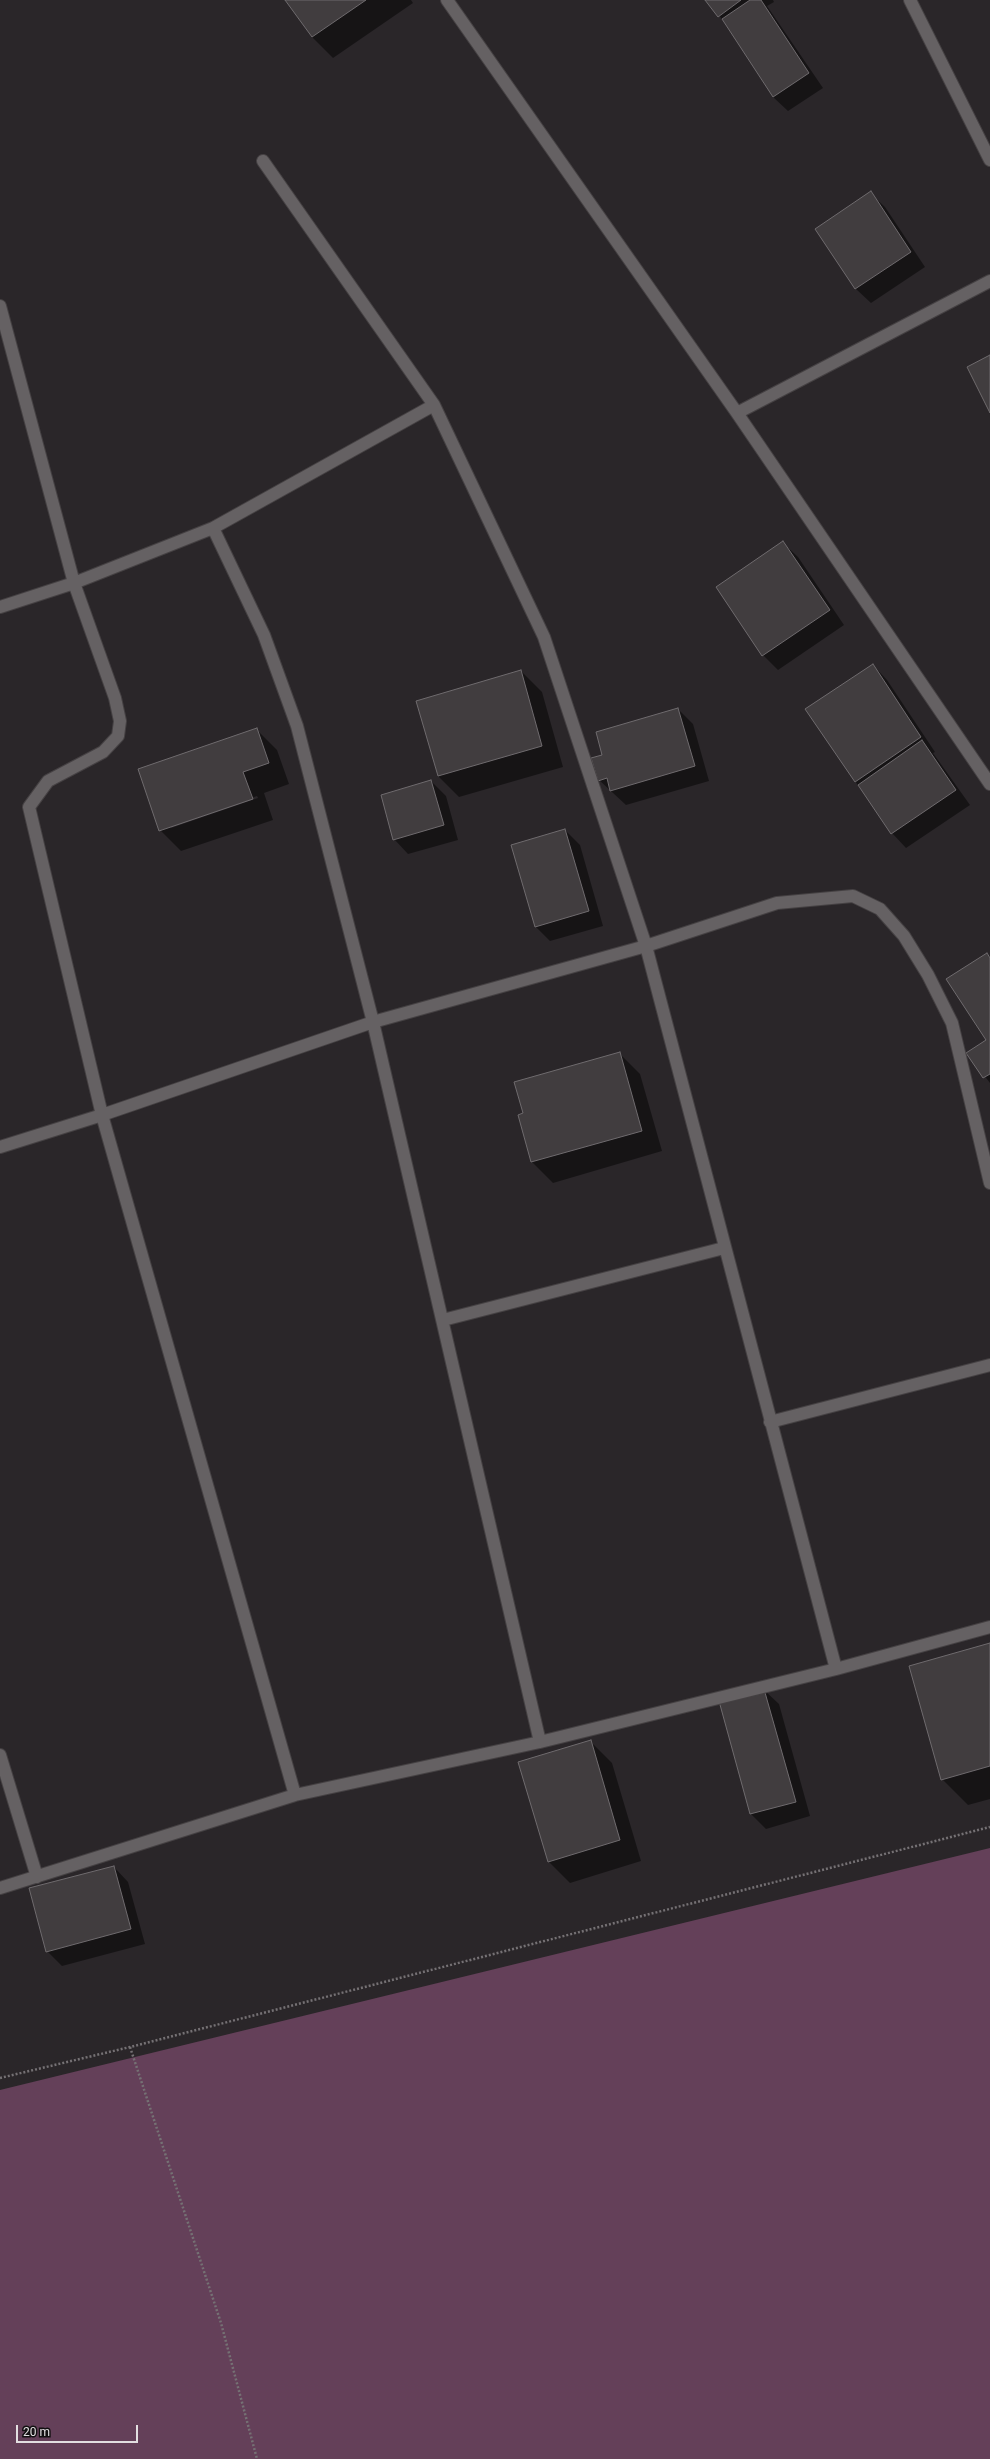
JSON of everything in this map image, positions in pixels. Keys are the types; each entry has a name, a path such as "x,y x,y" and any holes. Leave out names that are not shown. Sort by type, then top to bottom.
{"street":[{"path":"447,0 737,413 990,784"},
{"path":"910,0 990,160"},
{"path":"263,161 434,406 544,637 646,946 724,1248 836,1669"},
{"path":"737,413 990,281"},
{"path":"0,306 74,583 115,698 120,721 118,736 103,752 48,781 29,807 102,1115 295,1795"},
{"path":"0,607 74,583 213,528 434,406"},
{"path":"213,528 264,635 297,726 373,1022 540,1742"},
{"path":"0,1147 102,1115 373,1022 646,946 777,903 853,896 880,909 904,936 928,975 952,1022 990,1183"},
{"path":"443,1320 724,1248"},
{"path":"770,1422 990,1365"},
{"path":"0,1888 295,1795 540,1742 836,1669 990,1627"},
{"path":"0,1754 38,1877"}],"path":[{"path":"0,2078 130,2047 990,1827"},
{"path":"130,2047 221,2323 257,2459"}],"shaded area":[{"path":"990,1848 990,2459 0,2459 0,2090"}],"building":[{"path":"285,0 366,0 312,37"},
{"path":"705,0 741,0 718,17"},
{"path":"750,0 761,0 809,73 773,97 722,19"},
{"path":"871,191 911,252 855,289 815,229"},
{"path":"990,355 990,413 967,367"},
{"path":"783,541 830,610 762,656 716,587"},
{"path":"873,664 921,737 855,782 805,709"},
{"path":"521,670 542,746 438,776 416,701"},
{"path":"678,708 695,766 610,791 607,778 598,781 591,758 602,755 596,732"},
{"path":"257,728 269,763 243,772 253,799 159,831 138,769"},
{"path":"922,740 956,790 891,834 858,785"},
{"path":"431,780 444,825 393,840 381,795"},
{"path":"565,829 589,911 535,927 511,845"},
{"path":"987,953 990,958 990,1074 983,1078 966,1053 986,1040 946,979"},
{"path":"620,1052 642,1131 531,1162 518,1115 523,1113 514,1082"},
{"path":"990,1643 990,1766 941,1780 909,1666"},
{"path":"764,1689 796,1802 750,1814 719,1701"},
{"path":"591,1740 620,1840 548,1862 518,1762"},
{"path":"114,1866 131,1929 46,1952 29,1888"}]}
